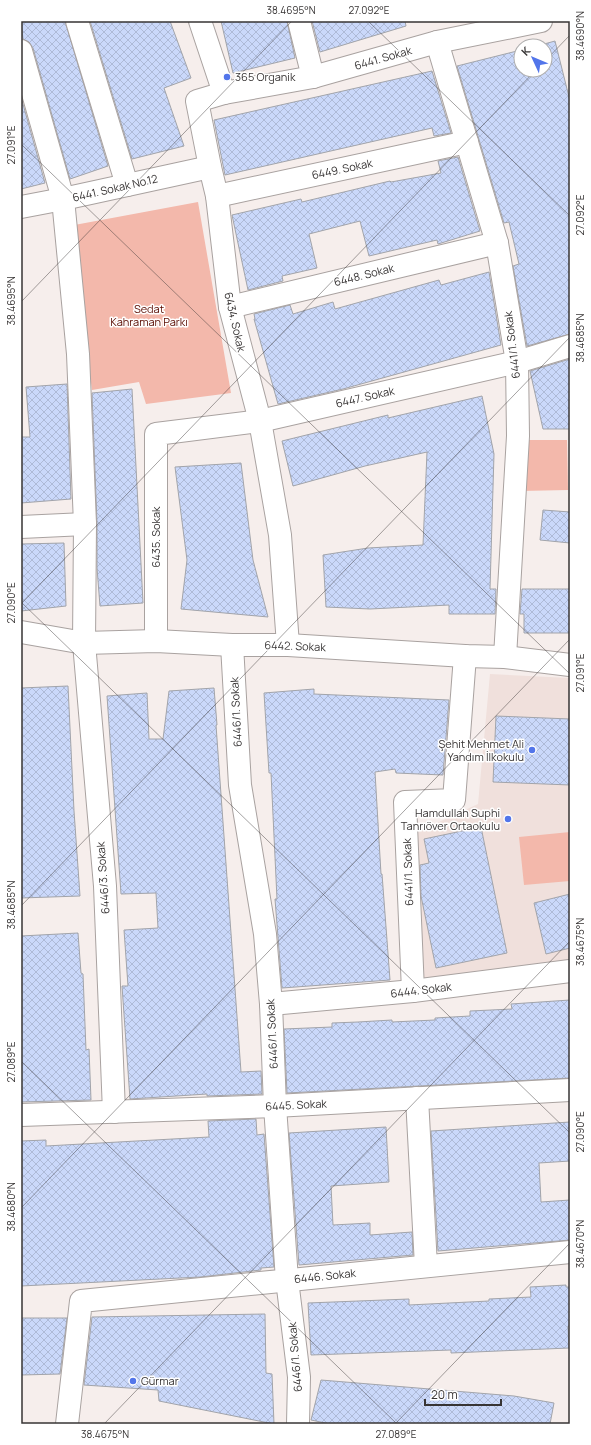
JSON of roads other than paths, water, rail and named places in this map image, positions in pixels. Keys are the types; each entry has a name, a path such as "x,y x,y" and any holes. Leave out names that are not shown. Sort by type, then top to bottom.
{"street":[{"path":"77,21 127,185"},
{"path":"200,21 224,93"},
{"path":"299,21 313,77"},
{"name":"6441. Sokak","path":"224,93 313,77 437,42 471,28 541,21"},
{"name":"6441/1. Sokak","path":"437,42 498,243 517,362 518,436 505,657"},
{"name":"6446/3. Sokak","path":"22,57 63,199 78,354 85,524 84,643 105,886 114,1112"},
{"name":"6434. Sokak","path":"224,93 197,101 217,196 230,307 260,421 280,534 288,645"},
{"name":"6449. Sokak","path":"217,196 467,142"},
{"name":"6441. Sokak No.12","path":"21,207 210,167"},
{"name":"6448. Sokak","path":"230,307 498,243"},
{"name":"6447. Sokak","path":"156,434 260,421 517,362 570,346"},
{"name":"6435. Sokak","path":"156,434 156,641"},
{"path":"21,527 85,524"},
{"name":"6442. Sokak","path":"21,632 84,643 156,641 232,645 288,645 465,656 505,657 570,665"},
{"name":"6446/1. Sokak","path":"232,645 240,785 265,934 271,1004 275,1106 288,1280 299,1377 298,1424"},
{"name":"6441/1. Sokak","path":"413,991 405,802 454,800 465,656"},
{"name":"6444. Sokak","path":"271,1004 413,991 570,971"},
{"name":"6445. Sokak","path":"21,1115 275,1106 570,1090"},
{"path":"417,1098 426,1266"},
{"name":"6446. Sokak","path":"67,1424 81,1301 570,1252"}],"place":[{"name":"365 Organik","path":"227,77"},
{"name":"Şehit Mehmet Ali Yandım İlkokulu","path":"532,750"},
{"name":"Hamdullah Suphi Tanrıöver Ortaokulu","path":"508,819"},
{"name":"Gürmar","path":"133,1381"}],"park label":[{"name":"Sedat Kahraman Parkı","path":"149,315"}]}
